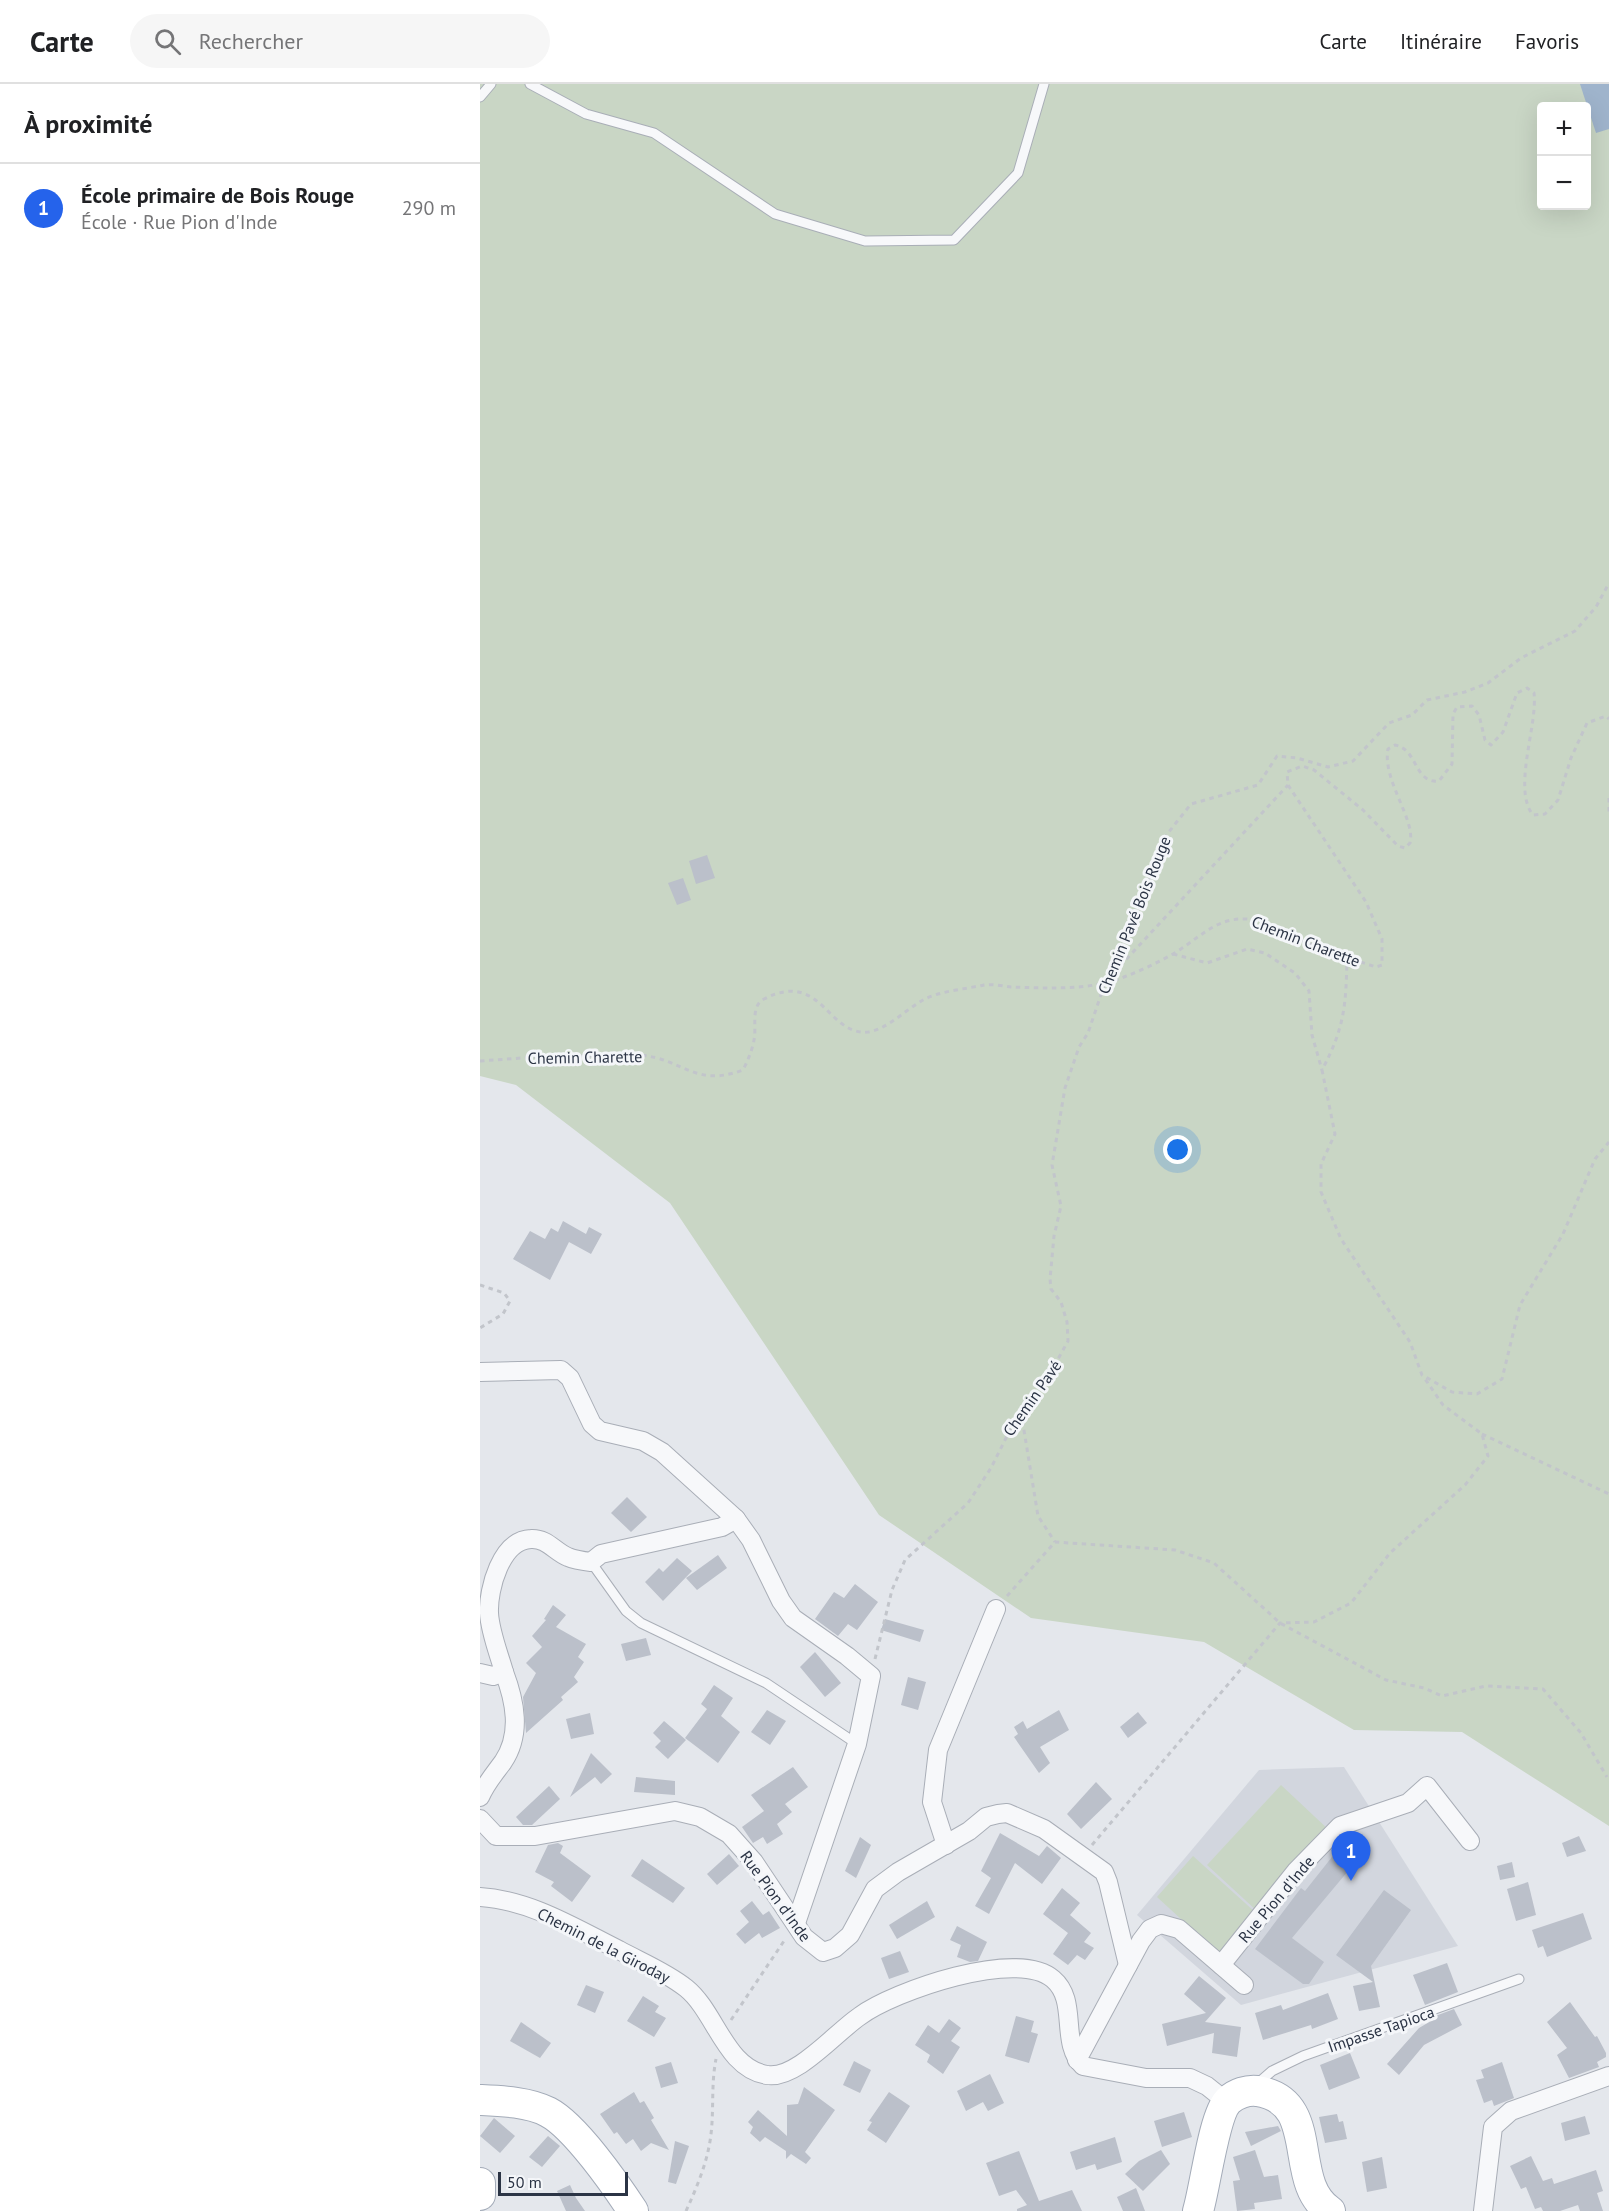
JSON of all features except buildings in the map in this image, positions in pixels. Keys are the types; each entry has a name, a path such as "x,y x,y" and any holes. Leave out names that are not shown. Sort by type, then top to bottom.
{"main road":[{"path":"1198,2211 1220,2117 1239,2096 1268,2093 1286,2104 1299,2123 1311,2187 1319,2204 1330,2211"},
{"path":"480,2100 528,2106 549,2113 573,2133 620,2191 633,2211"},
{"path":"480,2183 480,2195"}],"street":[{"path":"480,1372 561,1371 570,1377 592,1424 600,1431 644,1441 662,1452 736,1519 752,1540 781,1601 793,1618 871,1676 857,1744 796,1923"},
{"path":"480,1797 505,1759 513,1741 515,1716 513,1695 504,1672 489,1615 491,1592 500,1565 509,1550 519,1541 532,1539 544,1541 566,1557 591,1562 601,1554 722,1527 736,1519"},
{"path":"946,1845 932,1802 938,1750 996,1609"},
{"path":"480,1673 493,1676 504,1672"},
{"name":"Rue Pion d'Inde","path":"1221,1965 1296,1871 1340,1826 1408,1803 1427,1786 1470,1841"},
{"name":"Rue Pion d'Inde","path":"480,1819 496,1836 535,1836 686,1812 716,1824 729,1834 754,1862 813,1946 823,1952 835,1948 850,1935 875,1889 986,1817 1007,1813 1044,1829 1104,1872 1128,1965"},
{"name":"Chemin de la Giroday","path":"480,1897 514,1902 545,1913 665,1974 687,1988 708,2012 720,2035 741,2062 754,2072 769,2076 783,2075 876,2006 955,1977 1009,1966 1032,1969 1052,1977 1063,1991 1073,2052 1077,2060"},
{"path":"1239,2096 1190,2078 1146,2078 1093,2069 1077,2060 1141,1941 1150,1929 1161,1924 1179,1929 1244,1985"},
{"path":"1483,2211 1494,2127 1511,2111 1609,2076"}],"lane":[{"path":"480,97 491,84"},
{"path":"530,84 586,114 654,133 776,214 865,241 954,240 1018,173 1044,84"},
{"path":"591,1562 626,1611 641,1623 766,1683 857,1744"},
{"name":"Impasse Tapioca","path":"1239,2096 1272,2072 1303,2056 1519,1979"}],"path":[{"name":"Chemin Pavé Bois Rouge","path":"1061,1206 1052,1165 1065,1088 1105,983 1143,897 1164,838 1183,811 1203,799 1258,785 1277,756 1297,758 1328,767 1353,761 1389,723 1412,715 1427,700 1465,692 1488,683 1521,658 1575,631 1596,607 1609,583"},
{"path":"1105,983 1288,784 1287,772 1290,769 1302,766 1314,770 1363,810 1398,846 1405,848 1410,843 1413,834 1392,782 1388,749 1395,745 1404,747 1422,777 1431,782 1439,781 1452,764 1453,714 1457,707 1472,706 1479,715 1482,733 1491,745 1503,732 1517,693 1527,688 1534,693 1536,708 1526,769 1526,799 1533,814 1545,814 1558,800 1571,758 1587,723 1606,716 1609,719"},
{"name":"Chemin Charette","path":"480,1061 536,1057 640,1055 656,1057 710,1078 742,1070 755,1038 755,1011 762,1000 790,991 813,997 842,1024 867,1032 881,1028 924,999 987,985 1086,987 1123,978 1173,954 1226,920 1247,918 1273,925 1303,940 1347,957 1376,967 1382,965 1382,939 1366,902 1288,784"},
{"path":"1609,798 1609,815"},
{"path":"1173,954 1207,963 1247,949 1265,953 1295,973 1309,991 1312,1035 1322,1070 1335,1134 1321,1164 1321,1191 1341,1239 1410,1342 1422,1374 1443,1405 1482,1434 1609,1494"},
{"path":"1322,1070 1335,1044 1345,1011 1347,957"},
{"path":"1422,1374 1452,1392 1477,1394 1502,1379 1513,1344 1520,1305 1563,1234 1595,1160 1609,1142"},
{"name":"Chemin Pavé","path":"871,1676 892,1590 905,1560 968,1503 991,1468 1001,1443 1021,1411 1056,1364 1068,1341 1061,1302 1051,1289 1054,1236 1061,1206"},
{"path":"480,1285 504,1293 510,1301 503,1314 480,1328"},
{"path":"1021,1411 1038,1516 1055,1542"},
{"path":"1083,1855 1281,1623 1314,1622 1351,1604 1389,1553 1465,1485 1488,1455 1482,1434"},
{"path":"996,1609 1055,1542"},
{"path":"1055,1542 1174,1550 1214,1563 1281,1623 1386,1680 1424,1688 1442,1696 1486,1686 1543,1689 1581,1733 1607,1777"},
{"path":"686,2211 700,2179 711,2136 712,2077 720,2035 796,1923"}],"shaded area":[{"path":"1344,1767 1458,1946 1241,2005 1137,1915 1259,1770"}],"green space":[{"path":"480,84 1609,84 1609,1826 1462,1732 1354,1730 1204,1642 1031,1618 879,1515 670,1203 516,1085 480,1076"},
{"path":"1281,1785 1330,1831 1257,1911 1207,1865"},
{"path":"1193,1856 1255,1912 1218,1953 1157,1897"}],"water":[{"path":"1580,84 1609,84 1609,129 1596,133 1591,118 1591,102 1586,102"}],"place":[{"name":"École primaire de Bois Rouge","path":"1351,1881"}]}
